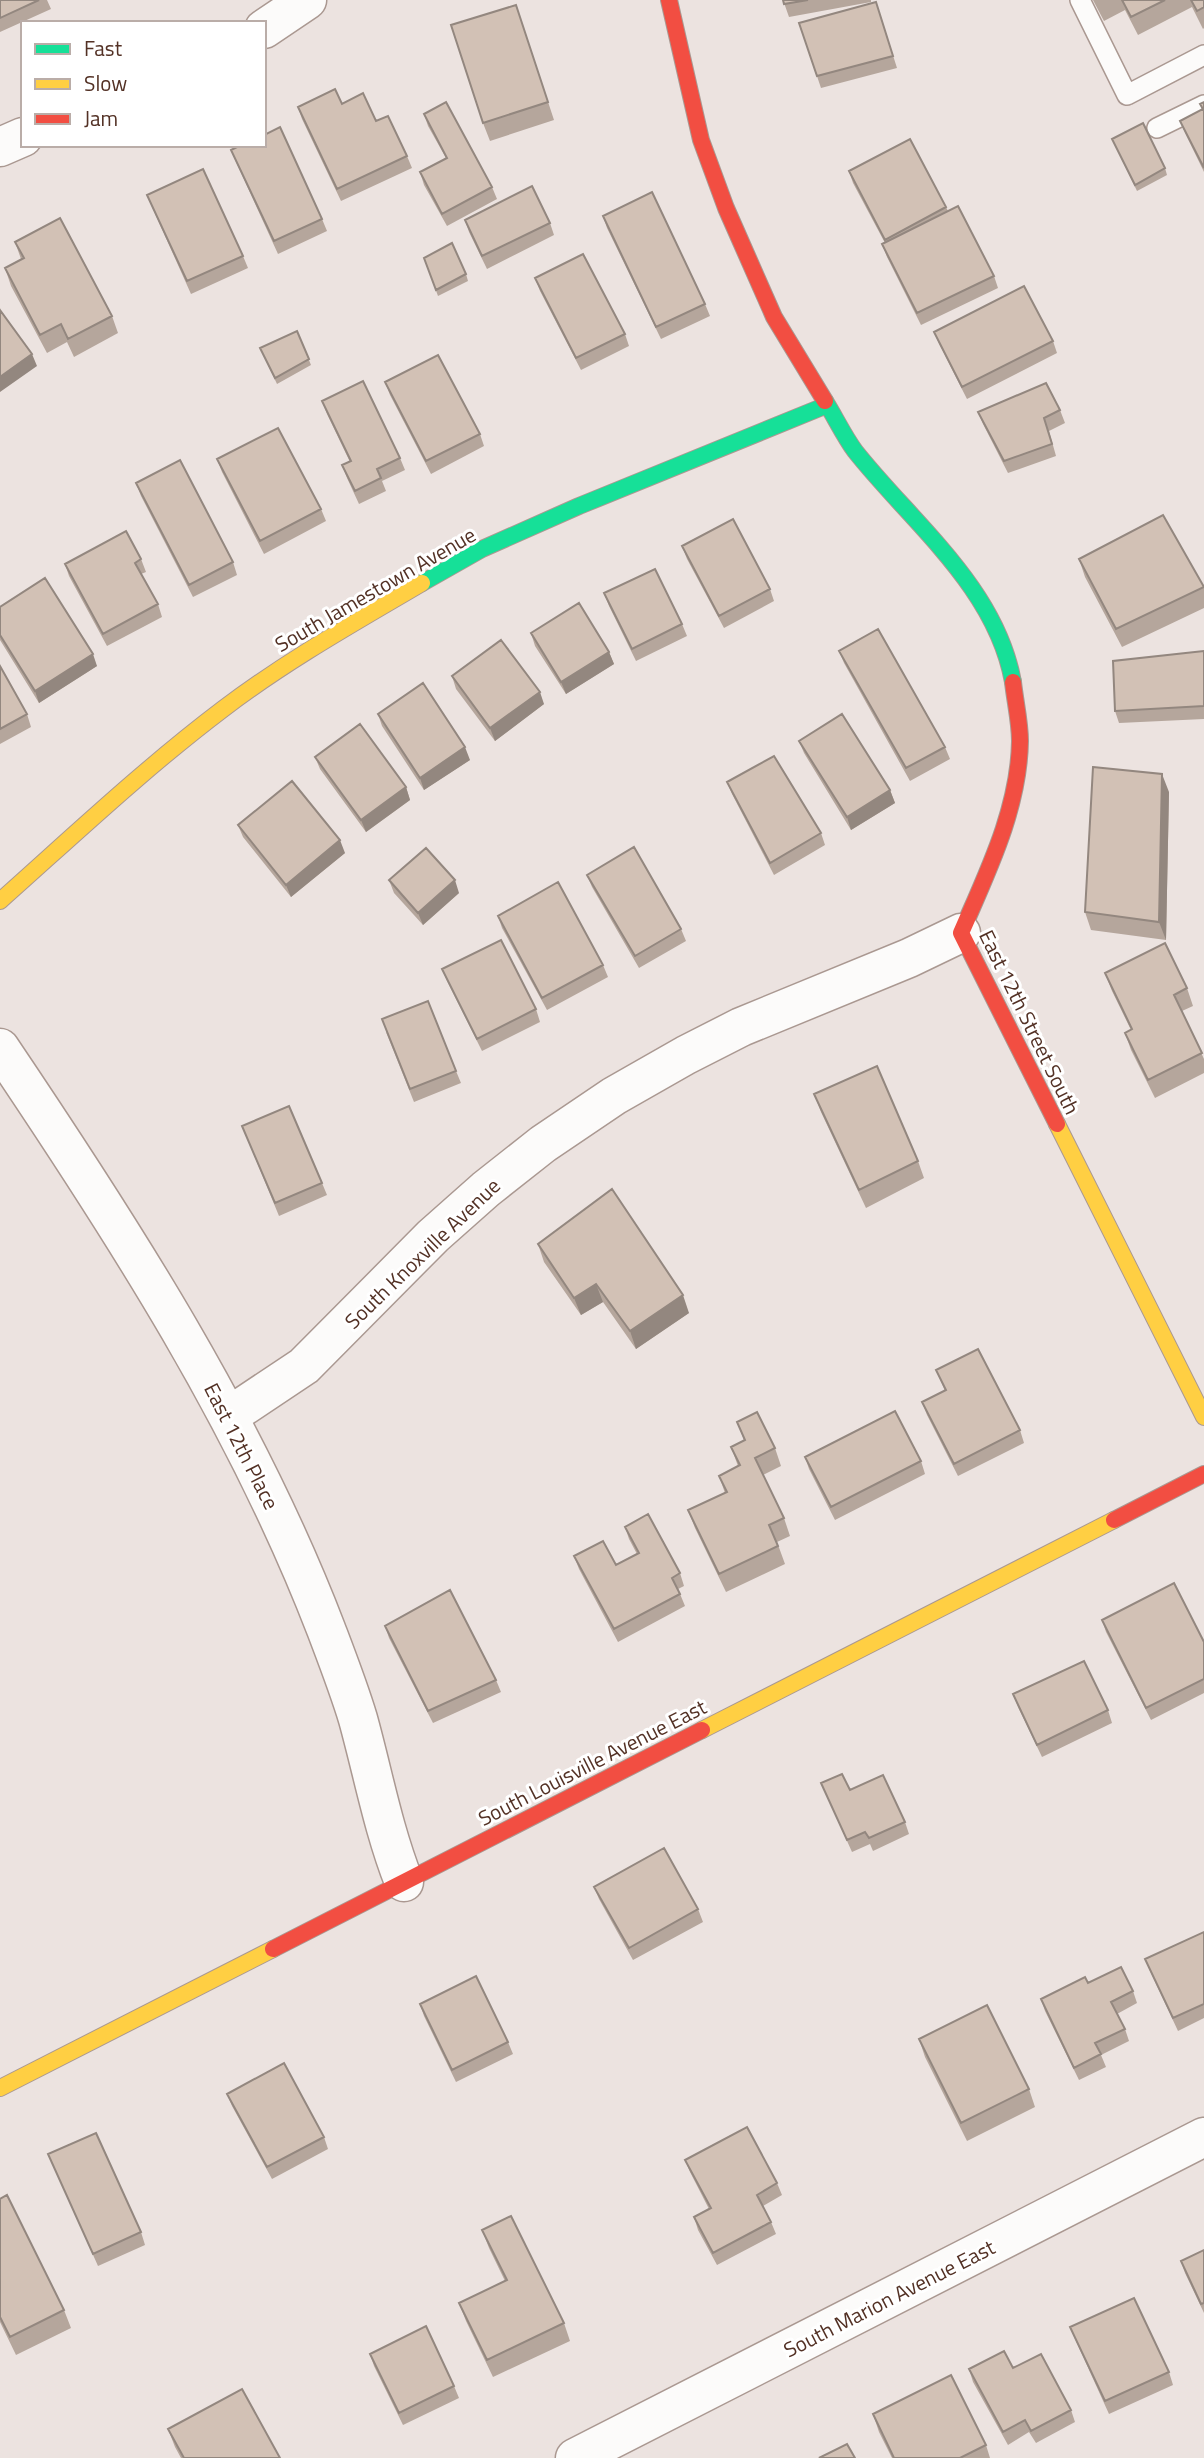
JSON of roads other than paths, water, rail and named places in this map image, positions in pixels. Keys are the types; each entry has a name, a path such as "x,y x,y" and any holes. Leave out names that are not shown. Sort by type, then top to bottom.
{"street":[{"path":"266,28 307,0"},
{"name":"East 12th Street South","path":"669,0 701,140 726,208 774,317 854,449 961,572 992,621 1012,678 1020,741 1013,793 997,849 961,933 1204,1418"},
{"path":"0,147 21,138"},
{"name":"South Jamestown Avenue","path":"0,901 117,797 223,709 318,643 482,550 579,506 827,405"},
{"name":"South Knoxville Avenue","path":"229,1416 304,1366 433,1236 486,1189 543,1144 614,1096 685,1055 741,1027 909,958 961,933"},
{"name":"East 12th Place","path":"0,1048 143,1267 229,1416 270,1499 326,1628 357,1717 389,1843 404,1882"},
{"name":"South Louisville Avenue East","path":"0,2088 1204,1474"},
{"name":"South Marion Avenue East","path":"575,2458 1204,2137"}],"lane":[{"path":"1080,0 1127,95 1204,55"},
{"path":"1157,128 1204,105"}]}
